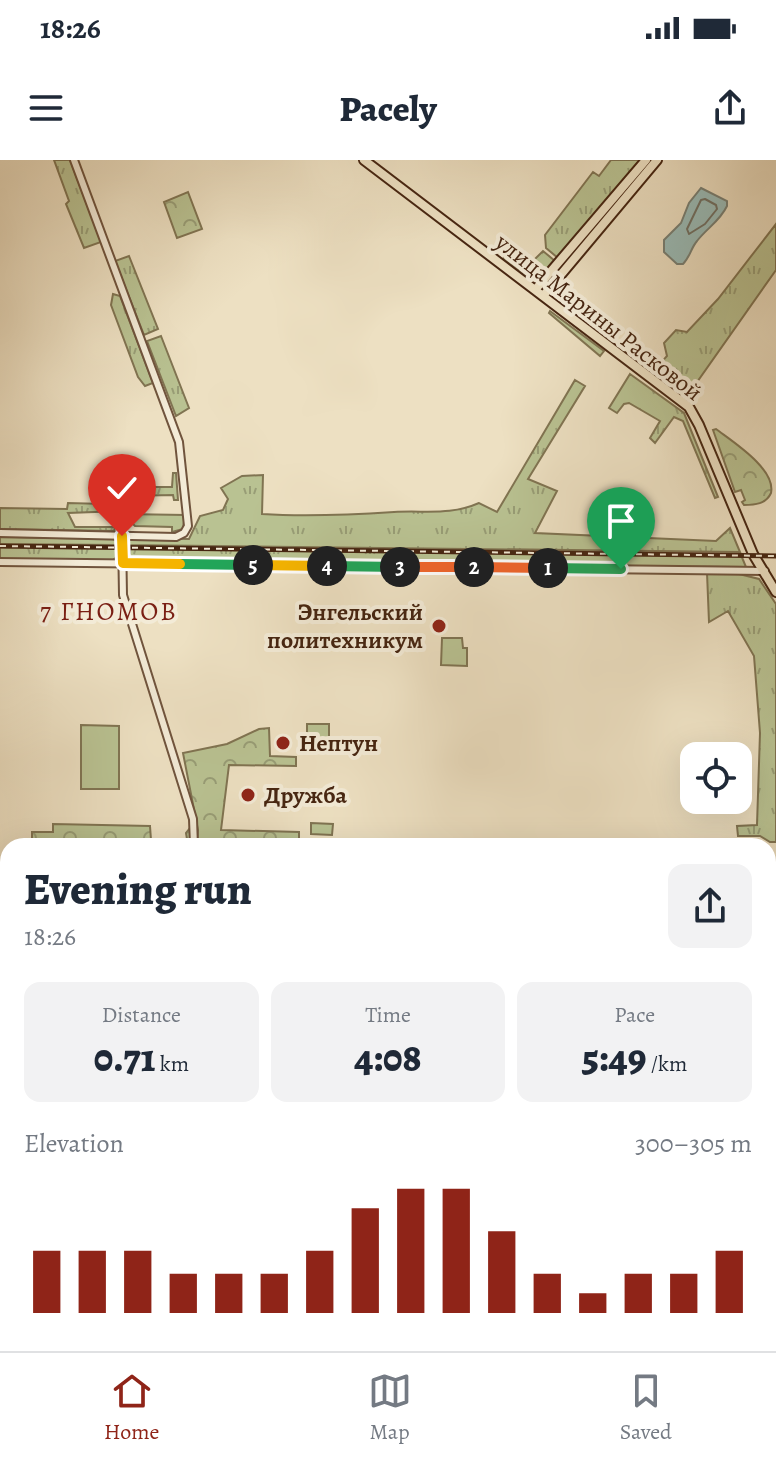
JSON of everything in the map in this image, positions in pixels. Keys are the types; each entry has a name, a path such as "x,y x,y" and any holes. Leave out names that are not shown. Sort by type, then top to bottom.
{"main road":[{"name":"улица Марины Расковой","path":"364,160 689,407 753,554 776,592"},
{"path":"539,293 646,160"},
{"path":"539,293 657,160"}],"street":[{"path":"0,533 176,537 184,533 188,526 179,442 74,160"},
{"path":"122,536 123,595 193,819 194,838"},
{"path":"0,562 765,571"}],"green space":[{"path":"54,160 70,160 101,242 84,248 66,204 69,201"},
{"path":"611,160 641,160 558,258 546,248 545,235 593,172 599,176"},
{"path":"188,192 202,229 177,238 164,202"},
{"path":"776,224 776,270 690,392 657,367 667,356 664,343 676,330 687,332 718,299"},
{"path":"513,245 533,261 543,251 555,261 531,279 503,259"},
{"path":"129,256 158,329 144,335 115,261"},
{"path":"113,294 120,296 153,383 145,386 138,377 111,305"},
{"path":"549,313 604,351 600,356"},
{"path":"161,336 189,408 176,416 147,341"},
{"path":"630,374 684,413 718,497 715,498 683,421 674,417 655,443 650,438 660,421 629,403 624,404 617,413 609,408"},
{"path":"575,380 585,386 528,479 557,491 535,533 716,541 730,528 740,552 126,545 131,538 189,539 200,516 223,510 228,499 221,488 242,476 263,475 262,514 437,512 458,510 479,503 497,512"},
{"path":"716,429 752,457 767,475 771,493 763,502 744,505 741,490 735,492 713,430"},
{"path":"173,473 176,473 178,500 174,500 173,495 125,496 121,511 68,513 75,527 115,527 114,531 0,529 0,508 67,509 68,503 105,504 120,487 172,487"},
{"path":"123,514 185,515 183,529 172,532 172,527 135,526"},
{"path":"0,537 113,539 118,545 0,544"},
{"path":"0,547 118,548 118,556 105,561 0,559"},
{"path":"126,549 741,555 746,567 461,565 460,561 450,561 450,564 130,560 126,558"},
{"path":"707,573 739,574 759,579 776,604 776,838 738,836 737,826 757,825 760,733 754,656 728,611 709,622"},
{"path":"442,638 462,638 463,648 467,648 467,666 441,665"},
{"path":"307,724 329,724 329,751 307,751"},
{"path":"81,725 119,726 119,789 81,789"},
{"path":"269,728 270,756 296,757 296,766 229,765 221,830 299,832 299,838 198,838 183,753 227,744 259,729"},
{"path":"311,823 333,824 332,835 311,834"},
{"path":"53,824 150,826 151,838 32,838 32,832 53,832"}],"water":[{"path":"701,188 727,201 727,206 697,241 683,264 677,264 664,252 664,240 681,223 689,203"}],"railway":[{"path":"0,546 776,556"}],"place":[{"name":"Энгельский политехникум","path":"439,626"},
{"name":"Нептун","path":"283,743"},
{"name":"Дружба","path":"248,795"}],"district":[{"name":"7 ГНОМОВ","path":"109,611"}],"route":[{"path":"122,536 123,563 621,569"}]}
